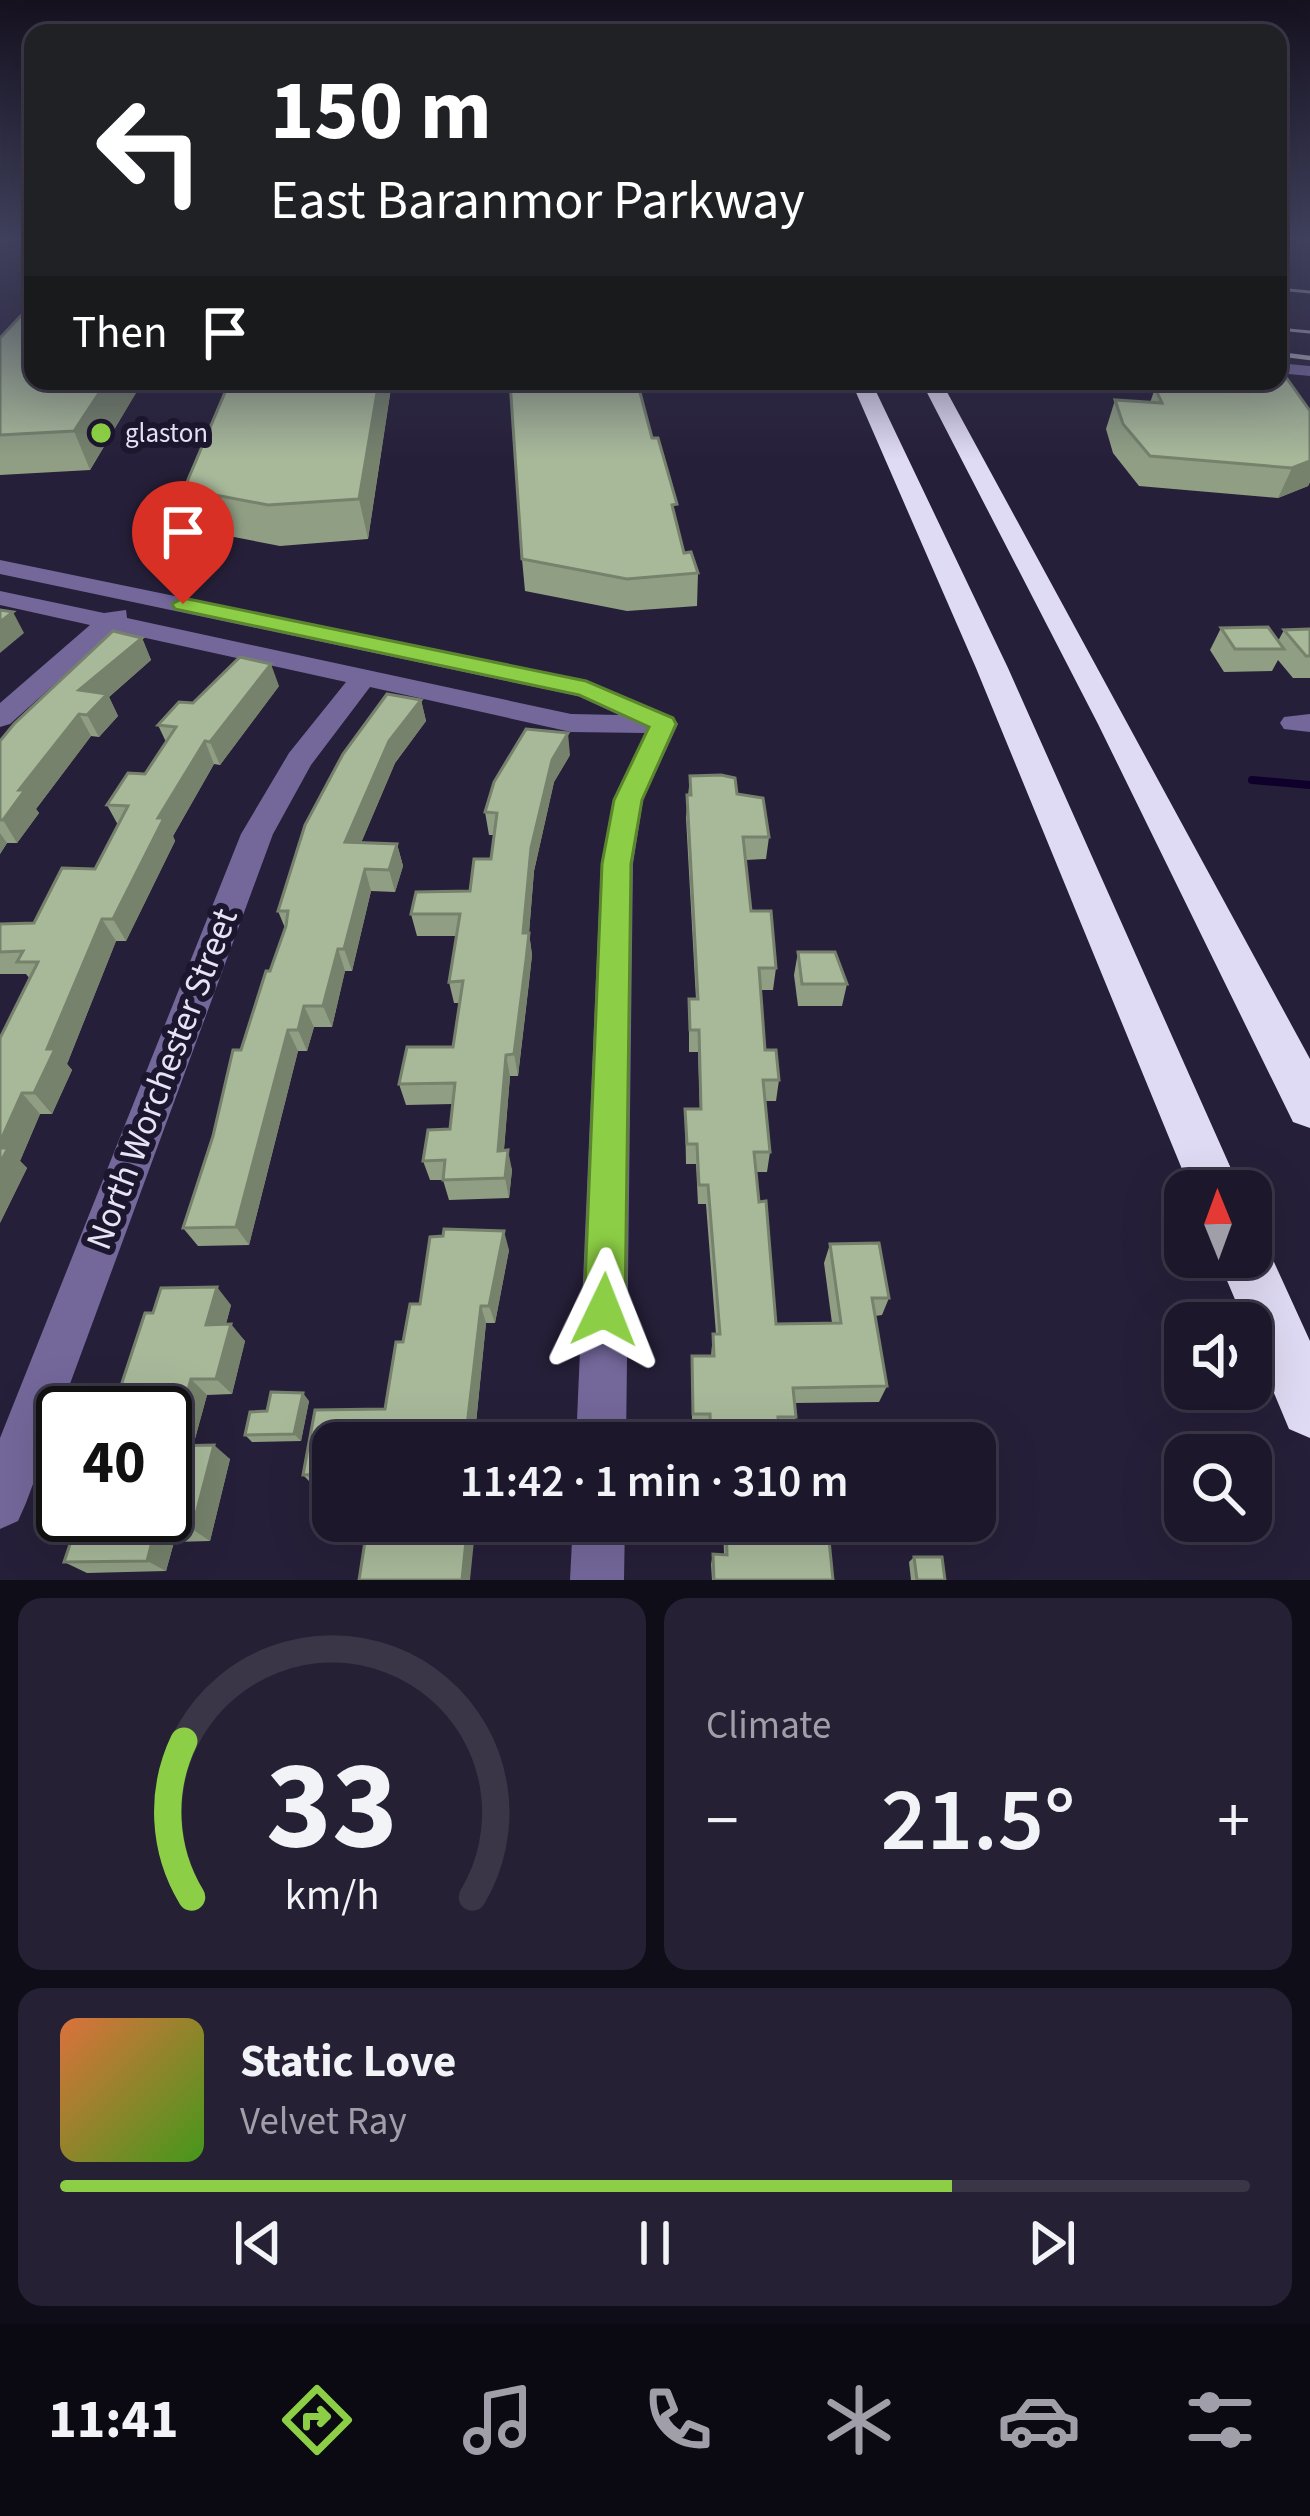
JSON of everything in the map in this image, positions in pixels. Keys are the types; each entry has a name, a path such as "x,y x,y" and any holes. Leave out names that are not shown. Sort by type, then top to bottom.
{"highway":[{"path":"865,390 992,668 1207,1170"},
{"path":"884,390 992,668"},
{"path":"936,390 1310,1106"},
{"path":"1253,1278 1310,1408"}],"street":[{"path":"0,567 586,689 664,724"},
{"path":"0,718 141,596"},
{"path":"0,598 572,723 664,724"},
{"name":"North Worchester Street","path":"0,1503 256,834 299,760 364,677"},
{"path":"602,1422 617,864 628,800 664,724"},
{"path":"597,1580 598,1542"}],"building":[{"path":"24,313 24,390 101,390 74,431 0,435 0,338"},
{"path":"1287,379 1310,411 1310,461 1292,468 1150,456 1123,424 1115,400 1162,403 1156,390 1287,390"},
{"path":"226,390 377,390 359,499 268,505 184,489"},
{"path":"511,390 639,390 677,504 672,505 684,553 691,552 698,573 627,579 522,559"},
{"path":"1268,627 1284,649 1235,649 1221,628"},
{"path":"1310,629 1310,656 1306,656 1284,630"},
{"path":"113,631 142,638 79,690 107,694 87,715 79,714 0,820 0,741"},
{"path":"240,657 271,664 210,742 205,741 158,818 164,818 113,919 102,919 47,1049 55,1049 34,1093 22,1093 0,1142 0,1038 38,962 17,962 23,951 0,952 0,924 34,923 62,868 95,869 128,806 107,805 128,773 145,774 176,727 158,725 179,702 193,703"},
{"path":"387,694 421,700 389,741 345,842 397,844 389,870 365,869 323,1006 304,1006 298,1030 288,1030 236,1227 183,1228 213,1136 233,1050 241,1050 286,926 288,911 278,911 305,825 343,754"},
{"path":"526,729 568,733 552,760 531,848 523,933 529,933 514,1054 506,1055 498,1151 508,1150 505,1178 443,1180 445,1160 423,1161 428,1130 450,1129 455,1083 399,1084 407,1047 453,1047 463,981 449,982 460,914 411,914 416,892 470,891 474,859 491,859 497,813 485,812 494,782"},
{"path":"690,776 735,778 737,794 763,798 769,837 743,837 751,911 771,911 776,968 759,968 765,1050 776,1050 779,1080 763,1080 770,1152 754,1152 759,1202 766,1201 776,1324 841,1323 830,1244 879,1243 889,1298 872,1298 887,1386 793,1388 796,1417 778,1417 778,1422 710,1422 710,1414 693,1414 692,1356 714,1356 713,1334 720,1334 708,1185 699,1185 697,1144 687,1144 685,1109 701,1109 699,1030 690,1030 689,999 698,999 687,795 691,795"},
{"path":"798,952 835,952 847,984 802,984"},
{"path":"444,1229 504,1231 489,1306 481,1306 467,1422 313,1422 315,1410 385,1409 396,1342 403,1342 410,1304 420,1304 430,1237 443,1236"},
{"path":"217,1287 206,1325 231,1324 216,1379 191,1379 189,1386 121,1386 145,1313 153,1313 161,1288"},
{"path":"271,1392 303,1393 294,1434 245,1435 250,1412 267,1411"},
{"path":"312,1426 312,1475 303,1475"},
{"path":"214,1445 192,1529 192,1446"},
{"path":"71,1542 152,1542 147,1561 64,1562"},
{"path":"365,1542 466,1542 462,1580 359,1580"},
{"path":"727,1542 829,1542 833,1580 714,1580 713,1554 727,1555"},
{"path":"914,1557 942,1557 945,1580 917,1580"}],"waterway":[{"path":"1252,780 1310,785"}],"railway":[{"path":"1287,330 1310,332"},
{"path":"1287,355 1310,358"}],"place":[{"name":"glaston","path":"101,433"}],"route":[{"path":"183,604 586,689 664,724 628,800 617,864 604,1310"}]}
